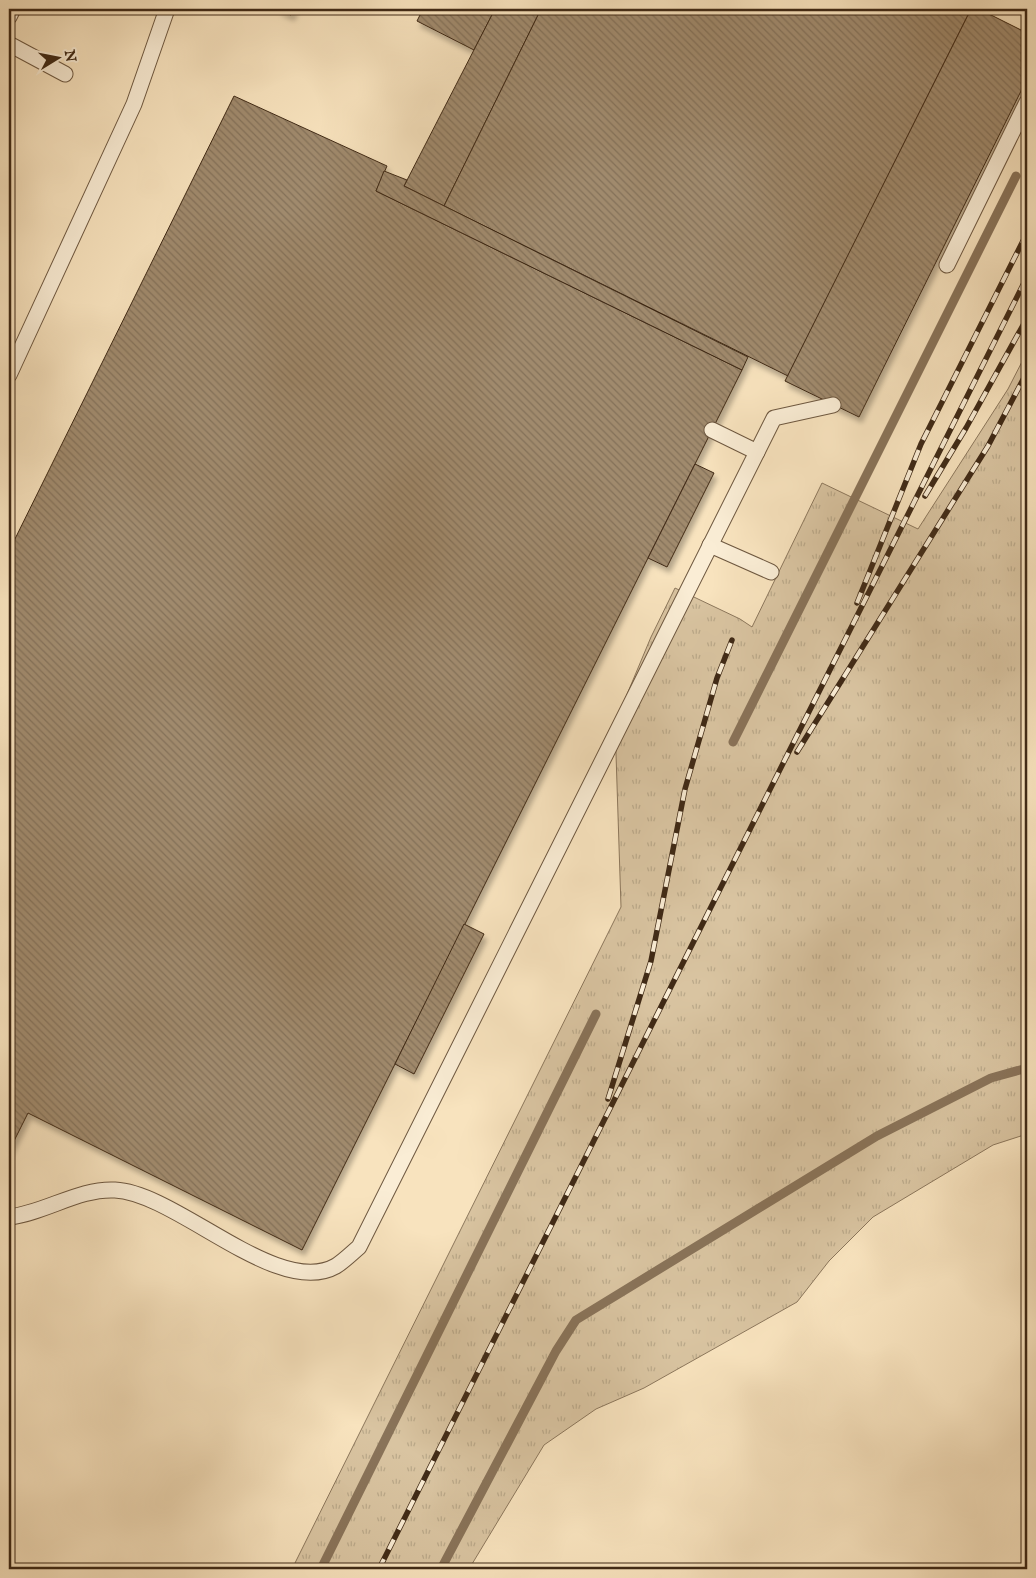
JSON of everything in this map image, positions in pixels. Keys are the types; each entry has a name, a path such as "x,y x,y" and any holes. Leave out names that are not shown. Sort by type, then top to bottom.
{"lane":[{"path":"9,17 13,9"},
{"path":"9,375 134,104 166,9"},
{"path":"9,44 65,74"},
{"path":"947,265 1027,102"},
{"path":"9,1217 92,1192 116,1190 146,1198 276,1266 307,1273 335,1267 359,1247 774,418 833,405"},
{"path":"712,430 757,452"},
{"path":"710,545 771,572"}],"green space":[{"path":"1027,352 1027,1134 993,1145 873,1217 829,1261 797,1302 644,1388 596,1409 544,1445 469,1569 292,1569 621,907 615,723 651,637 675,588 740,619 752,627 822,483 918,529 1008,389"}],"building":[{"path":"278,9 295,9 291,15"},
{"path":"423,9 495,9 474,50 417,21"},
{"path":"495,9 541,9 444,206 404,186"},
{"path":"541,9 971,9 788,376 444,206"},
{"path":"971,9 979,9 1027,33 1027,79 859,417 785,381"},
{"path":"234,96 387,166 376,191 742,370 302,1250 28,1113 9,1151 9,551"},
{"path":"384,171 407,180 404,186 748,357 742,370 376,191"},
{"path":"695,464 714,473 667,567 648,558"},
{"path":"464,924 484,934 414,1074 395,1064"}],"waterway":[{"path":"733,742 1016,176"},
{"path":"321,1569 596,1014"},
{"path":"441,1569 556,1351 576,1320 877,1136 991,1078 1027,1068"}],"railway":[{"path":"857,603 921,444 1027,233"},
{"path":"379,1569 1027,277"},
{"path":"925,496 966,428 1027,318"},
{"path":"797,752 988,446 1027,372"},
{"path":"608,1099 651,961 685,789 717,678 732,640"}]}
